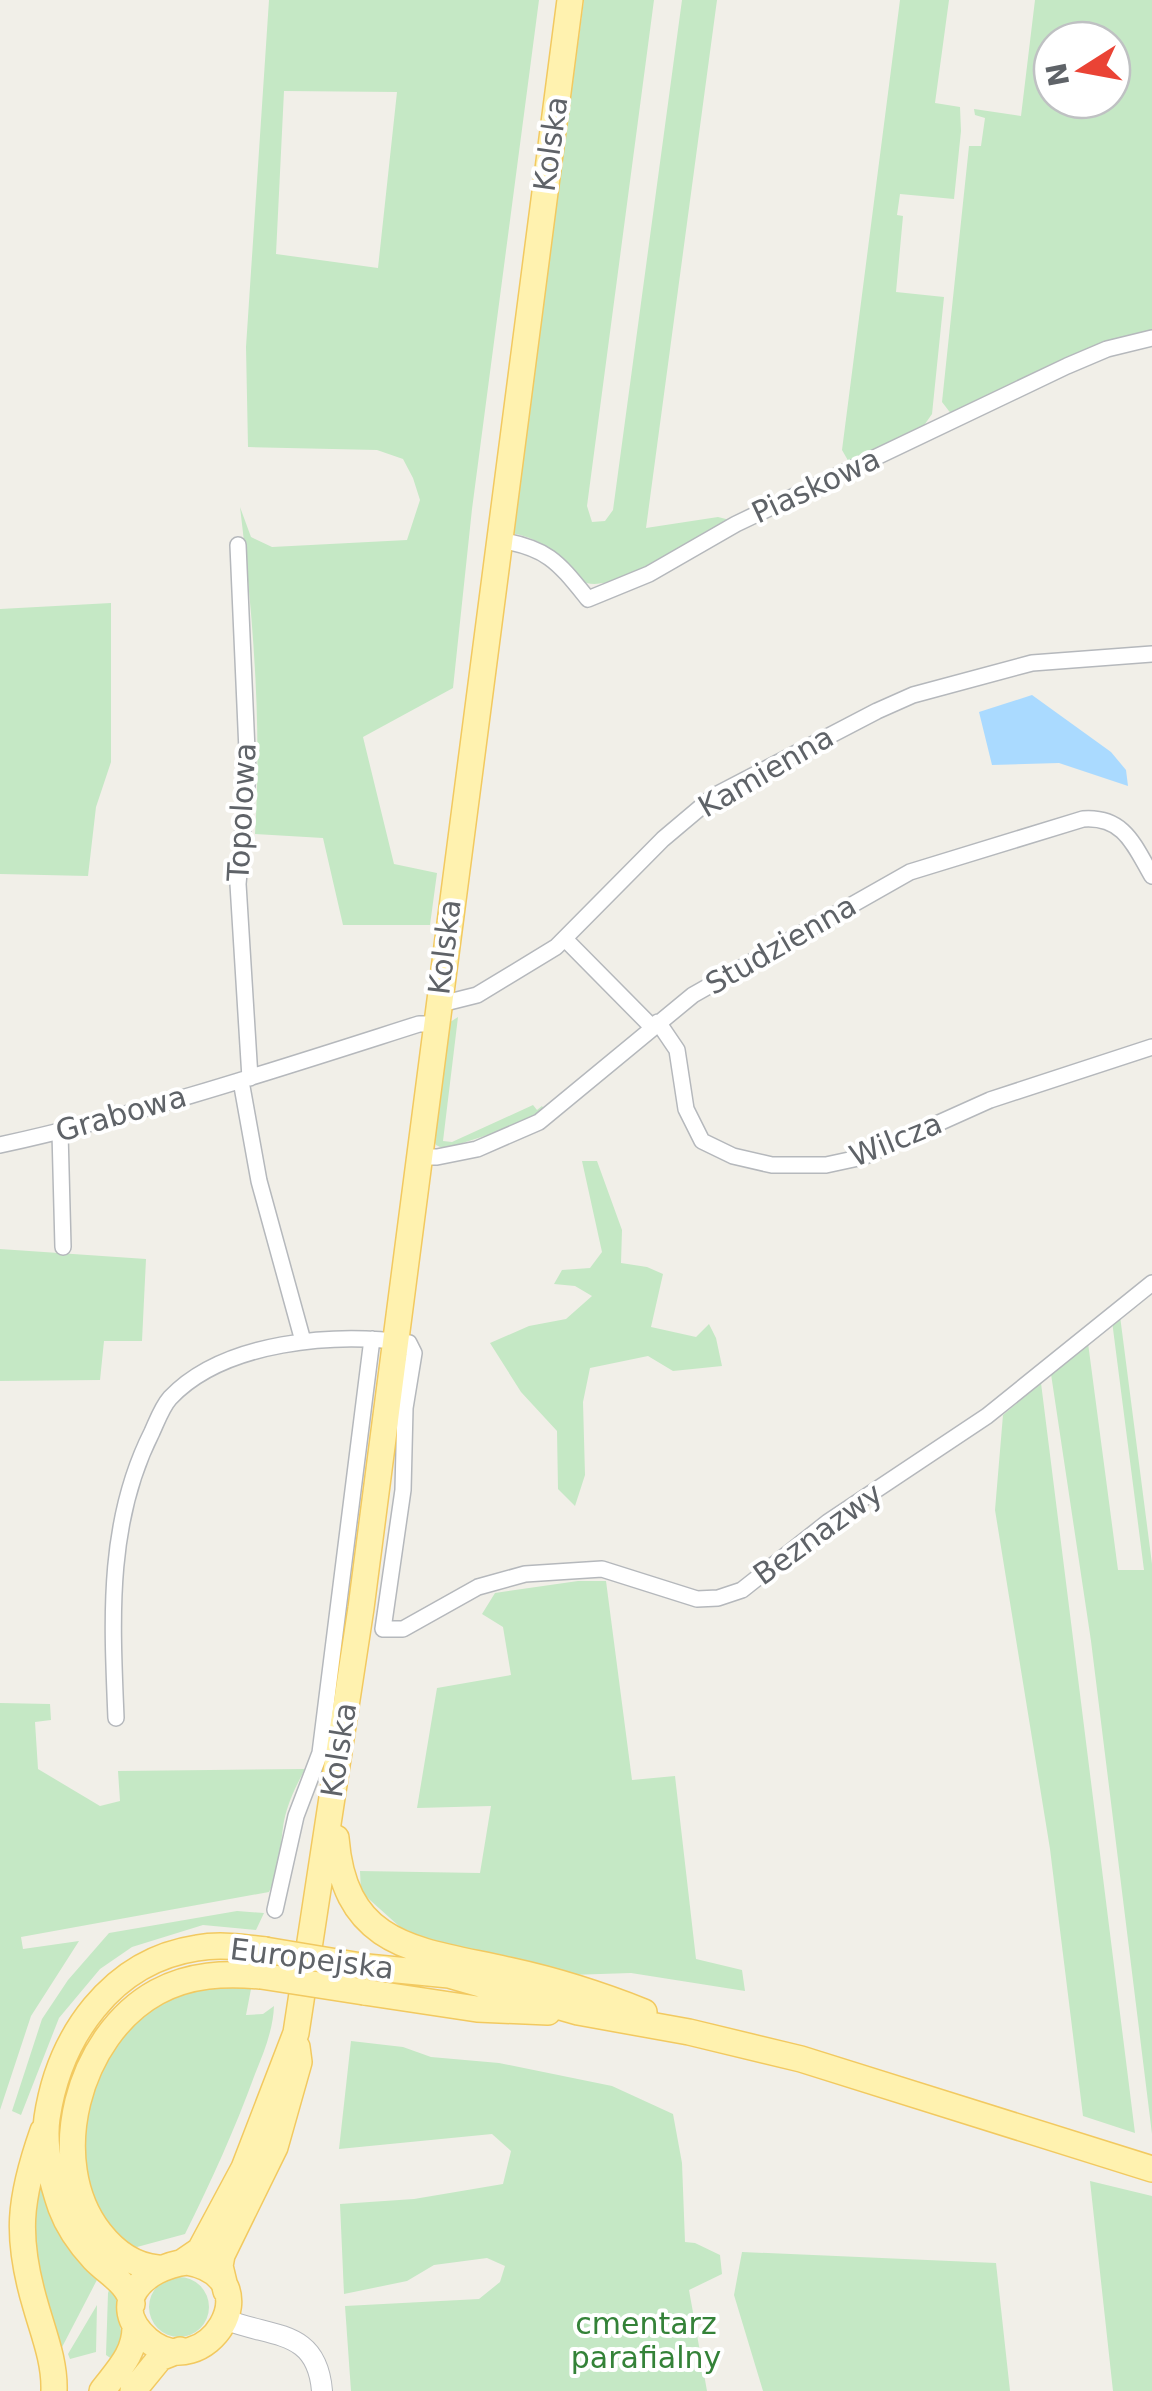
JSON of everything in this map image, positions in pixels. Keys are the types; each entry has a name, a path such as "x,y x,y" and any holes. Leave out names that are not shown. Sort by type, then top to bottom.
{"main road":[{"name":"Kolska","path":"296,2032 363,1589 382,1340 418,1157 570,0"},
{"path":"333,1794 343,1883 356,1908 381,1932 420,1949 572,1986 702,2035"},
{"name":"Europejska","path":"133,2314 128,2290 82,2246 64,2216 54,2185 46,2121 71,2041 97,2002 122,1979 148,1963 196,1948 232,1946 265,1950 366,1979"},
{"name":"Europejska","path":"169,2266 137,2263 112,2246 87,2216 72,2164 73,2132 91,2068 120,2020 155,1993 202,1976 227,1973 366,1979 449,1975 578,2012 702,2035 838,2069 1152,2169"},
{"path":"102,2391 130,2355 139,2284 200,2250 244,2168 296,2032"},
{"path":"133,2391 160,2358 210,2340 226,2320 222,2255 265,2170 284,2120 299,2062 296,2032"},
{"path":"46,2121 23,2202 21,2248 52,2360 54,2391"},
{"path":"169,2266 206,2269 227,2294"},
{"path":"133,2314 154,2344 181,2350"}],"street":[{"name":"Piaskowa","path":"498,540 530,546 549,555 588,599 649,574 736,524 1036,381 1107,349 1152,338"},
{"name":"Topolowa","path":"238,545 248,774 238,884 245,1079 258,1181 303,1342"},
{"name":"Kamienna","path":"436,1014 538,960 565,939 655,846 703,804 865,717 914,696 1032,662 1152,654"},
{"name":"Studzienna","path":"418,1157 438,1158 466,1152 526,1129 693,995 910,872 1083,819 1107,820 1128,833 1152,876"},
{"name":"Wilcza","path":"565,939 677,1050 686,1109 702,1142 732,1156 772,1164 826,1164 863,1157 990,1100 1152,1047"},
{"path":"245,1079 420,1024 436,1014"},
{"name":"Grabowa","path":"0,1146 245,1079"},
{"path":"60,1132 63,1247"},
{"name":"Beznazwy","path":"382,1340 409,1343 414,1353 405,1408 402,1490 384,1629 394,1630 418,1622 478,1587 525,1574 602,1569 697,1599 718,1598 742,1590 828,1522 987,1416 1152,1284"},
{"path":"116,1718 112,1611 120,1521 144,1446 168,1400 201,1374 261,1349 303,1342 382,1340 320,1753 296,1816 275,1910"},
{"path":"226,2320 293,2339 308,2350 320,2370 322,2391"}],"green space":[{"path":"269,0 539,0 472,509 453,688 363,737 394,864 437,873 430,925 343,925 323,838 255,834 255,670 240,507 251,537 272,547 407,540 420,500 403,459 377,450 248,447 246,347","holes":["284,91 397,92 378,268 276,254"]},
{"path":"584,0 654,0 587,506 592,522 605,521 613,510 682,0 717,0 646,528 718,517 734,521 635,573 595,584 582,581 545,546 512,533"},
{"path":"900,0 949,0 935,103 960,107 954,199 900,194 897,215 903,216 896,292 944,297 932,414 920,431 850,464 842,450"},
{"path":"1035,0 1152,0 1152,333 952,415 942,402 969,146 981,146 985,118 975,115 974,109 1021,116 1032,25 1032,120 1132,120 1132,20 1033,20"},
{"path":"111,603 111,762 96,807 88,876 0,874 0,609"},
{"path":"458,1017 443,1141 452,1142 533,1105 537,1110 542,1106 544,1109 522,1124 444,1149 433,1138 447,1024"},
{"path":"582,1161 597,1161 622,1230 621,1263 663,1274 651,1327 696,1337 709,1324 722,1366 673,1371 648,1356 590,1368 583,1402 585,1475 575,1506 558,1489 557,1431 521,1392 490,1343 529,1326 566,1319 592,1296 575,1286 554,1284 562,1270 590,1268 602,1252"},
{"path":"0,1249 146,1259 142,1341 104,1341 100,1380 0,1381"},
{"path":"1120,1316 1152,1564 1152,2134 1091,1641 1051,1374 1088,1343 1118,1570 1144,1570 1112,1321"},
{"path":"1041,1383 1135,2133 1083,2116 1050,1849 995,1510 1003,1415"},
{"path":"578,1581 606,1581 632,1780 675,1776 696,1959 742,1970 745,1991 631,1973 570,1975 433,1942 400,1927 361,1892 360,1871 480,1873 491,1806 417,1808 437,1688 511,1675 503,1627 482,1614 495,1593"},
{"path":"0,1703 50,1704 51,1720 35,1722 38,1769 100,1806 120,1801 118,1771 305,1769 286,1814 278,1866 269,1892 21,1937 23,1949 79,1941 31,2016 0,2110"},
{"path":"237,1911 264,1913 256,1930 203,1925 132,1947 100,1969 59,2018 21,2115 12,2111 42,2019 68,1980 109,1933"},
{"path":"214,1986 251,1989 246,2015 263,2014 274,2006 265,2049 185,2234 137,2247 119,2243 93,2203 84,2174 84,2124 98,2074 125,2030 142,2014 177,1996"},
{"name":"cmentarz parafialny","path":"351,2041 403,2047 431,2057 499,2063 612,2086 673,2114 682,2163 685,2242 720,2255 722,2274 689,2290 707,2391 351,2391 345,2306 479,2299 500,2282 505,2266 487,2258 434,2265 407,2281 344,2294 340,2204 414,2199 503,2184 511,2151 492,2134 339,2149"},
{"path":"39,2167 99,2276 60,2351 29,2244"},
{"path":"1090,2181 1152,2196 1152,2391 1113,2391"},
{"path":"742,2252 996,2263 1010,2391 763,2391 734,2295"},
{"path":"179,2277 201,2285 209,2307 201,2329 179,2337 157,2329 149,2307 157,2285"},
{"path":"111,2285 115,2288 122,2339 115,2361 106,2355"},
{"path":"97,2305 96,2352 70,2359 68,2354"}],"water":[{"path":"1032,695 1111,752 1126,770 1128,786 1059,763 992,765 979,712"}]}
